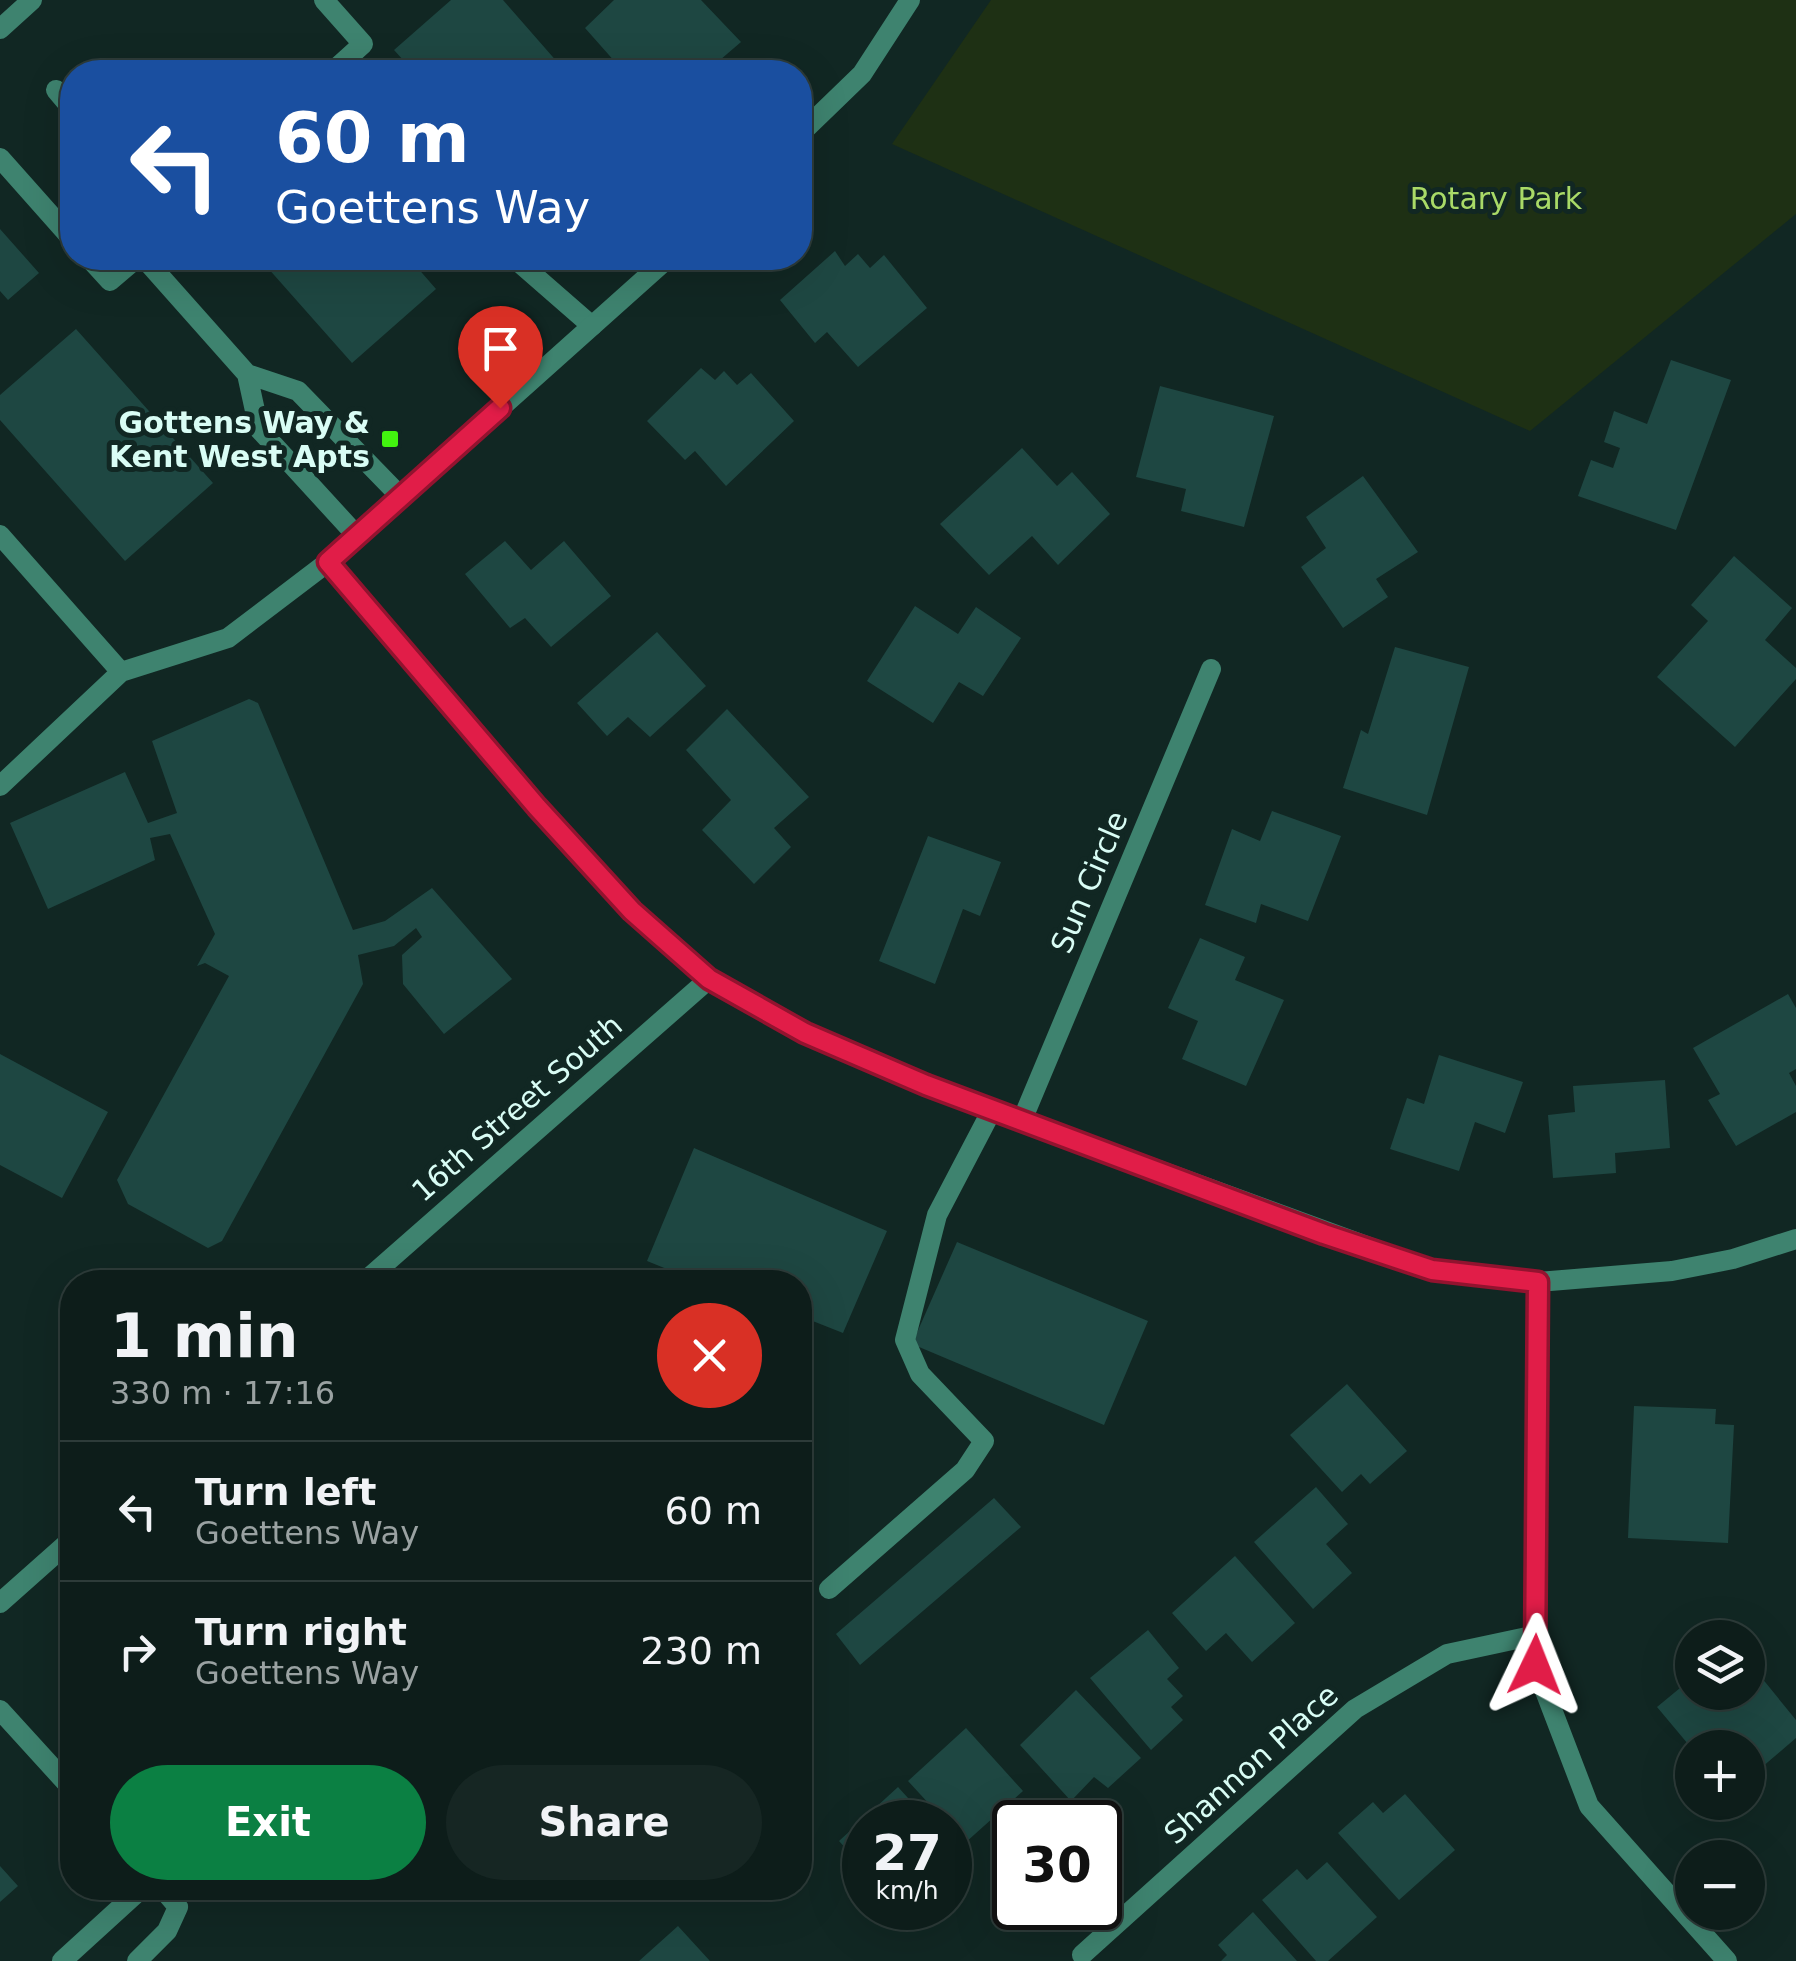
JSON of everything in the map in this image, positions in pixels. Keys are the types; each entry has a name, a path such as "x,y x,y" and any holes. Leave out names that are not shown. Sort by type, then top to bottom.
{"street":[{"path":"0,30 32,0"},
{"path":"324,0 362,44 345,60"},
{"path":"812,122 862,74 910,0"},
{"path":"56,90 60,94"},
{"path":"0,158 60,226"},
{"path":"100,270 110,281 125,270"},
{"path":"152,270 247,374 298,391 401,497"},
{"path":"528,270 592,326"},
{"path":"0,786 121,672 228,638 328,562 655,270"},
{"path":"247,374 259,429 357,536"},
{"path":"0,534 121,672"},
{"path":"328,562 537,807 632,911 709,979 805,1033 1324,1234 1432,1270 1538,1282 1672,1271 1733,1260 1796,1240"},
{"name":"Sun Circle","path":"1023,1118 1211,669"},
{"name":"16th Street South","path":"378,1270 709,979"},
{"path":"829,1589 965,1470 984,1442 920,1374 905,1340 936,1215 994,1108"},
{"path":"1538,1282 1535,1665 1589,1806 1727,1961"},
{"path":"0,1602 60,1550"},
{"name":"Shannon Place","path":"1082,1955 1355,1709 1447,1654 1536,1635"},
{"path":"0,1710 60,1777"},
{"path":"62,1961 129,1900"},
{"path":"137,1961 167,1931 178,1907 172,1900"}],"green space":[{"name":"Rotary Park","path":"991,0 1796,0 1796,214 1530,431 892,144"}],"building":[{"path":"451,0 503,0 556,60 403,60 394,50"},
{"path":"614,0 701,0 741,42 720,60 613,60 585,28"},
{"path":"0,229 39,273 8,300 0,291"},
{"path":"835,251 845,266 858,254 870,268 884,255 927,308 858,367 827,332 815,343 780,300"},
{"path":"270,270 419,270 436,289 352,363"},
{"path":"76,329 213,483 125,561 0,420 0,395"},
{"path":"1671,360 1731,380 1676,530 1578,496 1591,460 1613,468 1620,448 1604,442 1614,411 1647,424"},
{"path":"701,368 715,380 724,371 737,385 751,373 794,421 726,486 695,451 685,460 647,421"},
{"path":"1160,386 1274,416 1244,527 1181,511 1186,489 1136,477"},
{"path":"1022,448 1057,486 1072,472 1110,514 1058,565 1032,536 989,575 940,524"},
{"path":"1363,476 1418,552 1376,579 1388,597 1343,628 1301,567 1326,548 1306,517"},
{"path":"505,541 531,570 564,541 611,596 551,647 525,618 510,628 465,574"},
{"path":"1734,556 1792,608 1765,640 1796,668 1796,679 1735,747 1657,677 1708,621 1691,605"},
{"path":"915,606 958,634 976,607 1021,638 983,696 959,682 933,723 867,681"},
{"path":"657,632 706,686 650,737 628,717 607,736 577,703"},
{"path":"1395,647 1469,667 1427,815 1343,788 1361,730 1368,734"},
{"path":"249,699 258,703 353,930 385,921 432,888 512,979 444,1034 403,984 402,955 422,937 416,928 394,946 358,955 363,984 222,1241 208,1248 128,1204 117,1180 229,976 205,963 197,966 215,934 170,834 150,838 155,860 48,909 10,823 125,772 148,823 177,813 152,741"},
{"path":"727,709 809,797 774,828 791,847 754,884 702,830 731,800 686,750"},
{"path":"1272,811 1341,836 1308,921 1261,904 1256,923 1205,905 1232,829 1260,841"},
{"path":"928,836 1001,862 980,916 963,909 935,984 879,961"},
{"path":"1200,938 1245,957 1235,980 1284,1000 1246,1086 1182,1059 1198,1021 1168,1008"},
{"path":"1788,994 1796,1008 1796,1069 1789,1073 1796,1086 1796,1112 1736,1146 1708,1100 1720,1094 1693,1048"},
{"path":"0,1054 108,1112 62,1198 0,1165"},
{"path":"1439,1055 1523,1082 1505,1133 1475,1122 1459,1171 1390,1149 1407,1098 1424,1104"},
{"path":"1665,1080 1670,1148 1615,1153 1616,1173 1553,1178 1548,1115 1575,1112 1573,1086"},
{"path":"694,1148 887,1231 843,1333 812,1321 812,1270 669,1270 647,1261"},
{"path":"957,1242 1148,1321 1104,1425 912,1344"},
{"path":"1347,1384 1407,1451 1370,1484 1361,1474 1342,1492 1290,1435"},
{"path":"1634,1406 1716,1409 1715,1424 1734,1425 1728,1543 1628,1538"},
{"path":"1316,1487 1348,1524 1326,1544 1352,1573 1313,1609 1254,1542"},
{"path":"994,1498 1021,1527 860,1665 836,1634"},
{"path":"1235,1556 1295,1623 1252,1662 1226,1633 1206,1651 1172,1613"},
{"path":"1148,1630 1179,1668 1167,1679 1183,1696 1171,1707 1183,1720 1151,1750 1090,1678"},
{"path":"1765,1682 1796,1720 1796,1738 1765,1764 1765,1730 1676,1730 1657,1707 1675,1692 1675,1710 1765,1710"},
{"path":"1076,1690 1141,1758 1108,1788 1094,1777 1070,1800 1020,1745"},
{"path":"966,1728 1023,1791 1013,1800 992,1800 992,1819 972,1837 972,1800 925,1800 908,1781"},
{"path":"898,1787 910,1800 884,1800"},
{"path":"1405,1794 1455,1850 1399,1900 1338,1833 1373,1802 1383,1813"},
{"path":"1327,1862 1377,1917 1328,1961 1316,1961 1262,1900 1297,1869 1307,1880"},
{"path":"0,1866 18,1886 0,1902"},
{"path":"1253,1912 1297,1961 1221,1961 1227,1955 1218,1945"},
{"path":"678,1926 710,1961 639,1961"}],"place":[{"name":"Gottens Way & Kent West Apts","path":"390,439"}],"route":[{"path":"500,408 328,562 537,807 632,911 709,979 805,1033 926,1085 1023,1118 1324,1234 1432,1270 1538,1282 1535,1665"}]}
